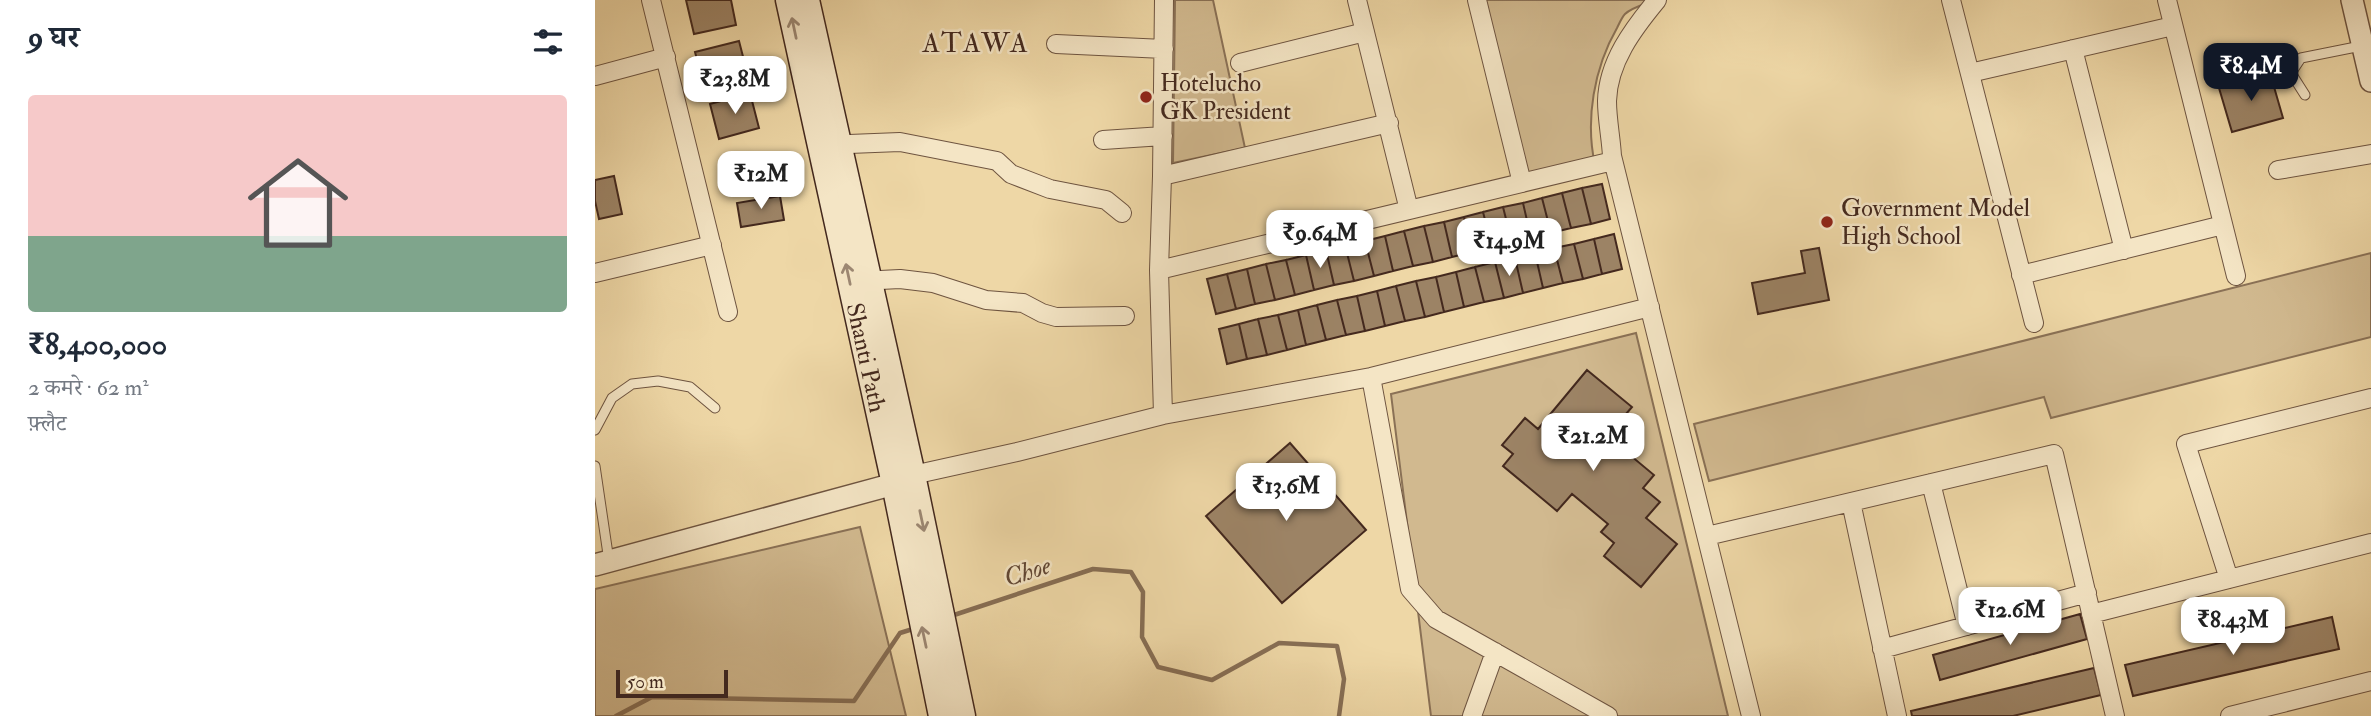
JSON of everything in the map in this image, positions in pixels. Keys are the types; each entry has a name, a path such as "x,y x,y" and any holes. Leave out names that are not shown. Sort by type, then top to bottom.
{"main road":[{"name":"Shanti Path","path":"788,0 903,480 944,698 963,716"},
{"name":"Shanti Path","path":"807,0 888,363 903,480"}],"street":[{"path":"651,0 728,312"},
{"path":"1163,415 1159,270 1163,176 1164,0"},
{"path":"1357,0 1409,210"},
{"path":"1477,0 1522,183"},
{"path":"1657,0 1631,32 1616,62 1607,100 1613,161 1751,716"},
{"path":"1951,0 2034,323"},
{"path":"2167,0 2236,276"},
{"path":"2352,0 2371,81"},
{"path":"1970,73 2173,26"},
{"path":"1240,62 1365,32"},
{"path":"1056,44 1164,48"},
{"path":"2073,48 2124,250"},
{"path":"595,76 666,57"},
{"path":"1163,176 1389,123"},
{"path":"1103,140 1163,136"},
{"path":"849,144 900,142 997,161 1011,174 1050,189 1106,200 1122,213"},
{"path":"2278,170 2371,154"},
{"path":"1159,270 1613,161"},
{"path":"2021,275 2223,225"},
{"path":"595,273 712,245"},
{"path":"880,281 900,279 933,283 986,300 1023,303 1056,317 1125,316"},
{"path":"602,563 903,480 1163,415 1371,377 1650,307"},
{"path":"1371,377 1409,589 1436,618 1608,716"},
{"path":"2228,579 2186,444 2371,398"},
{"path":"1706,536 2054,454 2115,716"},
{"path":"1931,483 1967,626"},
{"path":"1851,502 1897,716"},
{"path":"2091,614 2371,543"},
{"path":"1882,649 2087,593"},
{"path":"1472,716 1495,652"},
{"path":"2229,716 2371,681"}],"lane":[{"path":"2305,95 2291,72 2301,58 2363,46"},
{"path":"832,65 892,341 888,363"},
{"path":"595,430 612,398 632,384 658,381 690,387 715,408"},
{"path":"595,466 602,563"}],"shaded area":[{"path":"1175,0 1213,0 1245,148 1173,163"},
{"path":"1477,0 1655,0 1625,14 1602,60 1592,112 1595,165 1522,183"},
{"path":"2371,253 2371,337 2051,418 2044,397 1709,481 1694,424"},
{"path":"1636,333 1728,716 1431,716 1391,394"},
{"path":"860,527 906,716 595,716 595,589"}],"building":[{"path":"686,0 731,0 736,25 694,34"},
{"path":"739,41 749,80 705,91 695,52"},
{"path":"2270,73 2283,118 2232,132 2219,88"},
{"path":"750,93 759,128 719,139 710,104"},
{"path":"614,176 622,214 599,219 595,201 595,180"},
{"path":"1602,184 1610,219 1591,224 1582,188"},
{"path":"1582,188 1591,224 1571,228 1562,193"},
{"path":"1562,193 1571,228 1551,233 1542,198"},
{"path":"780,196 784,220 741,227 737,203"},
{"path":"1542,198 1551,233 1531,238 1523,203"},
{"path":"1523,203 1531,238 1512,243 1503,207"},
{"path":"1503,207 1512,243 1492,247 1483,212"},
{"path":"1483,212 1492,247 1472,252 1464,217"},
{"path":"1464,217 1472,252 1452,257 1444,222"},
{"path":"1444,222 1452,257 1433,262 1424,226"},
{"path":"1424,226 1433,262 1413,266 1404,231"},
{"path":"1404,231 1413,266 1393,271 1385,236"},
{"path":"1614,234 1622,269 1602,274 1594,239"},
{"path":"1385,236 1393,271 1374,276 1365,241"},
{"path":"1594,239 1602,274 1583,279 1574,244"},
{"path":"1365,241 1374,276 1354,281 1345,245"},
{"path":"1574,244 1583,279 1563,283 1554,248"},
{"path":"1345,245 1354,281 1334,285 1326,250"},
{"path":"1554,248 1563,283 1543,288 1535,253"},
{"path":"1819,248 1829,300 1758,314 1752,283 1805,273 1801,251"},
{"path":"1326,250 1334,285 1314,290 1306,255"},
{"path":"1535,253 1543,288 1523,293 1515,258"},
{"path":"1306,255 1314,290 1295,295 1286,260"},
{"path":"1515,258 1523,293 1504,298 1495,262"},
{"path":"1286,260 1295,295 1275,300 1266,264"},
{"path":"1495,262 1504,298 1484,302 1475,267"},
{"path":"1266,264 1275,300 1255,304 1247,269"},
{"path":"1475,267 1484,302 1464,307 1456,272"},
{"path":"1247,269 1255,304 1236,309 1227,274"},
{"path":"1456,272 1464,307 1444,312 1436,277"},
{"path":"1227,274 1236,309 1216,314 1207,279"},
{"path":"1436,277 1444,312 1425,317 1416,281"},
{"path":"1416,281 1425,317 1405,321 1396,286"},
{"path":"1396,286 1405,321 1385,326 1377,291"},
{"path":"1377,291 1385,326 1365,331 1357,296"},
{"path":"1357,296 1365,331 1346,335 1337,300"},
{"path":"1337,300 1346,335 1326,340 1317,305"},
{"path":"1317,305 1326,340 1306,345 1298,310"},
{"path":"1298,310 1306,345 1287,350 1278,315"},
{"path":"1278,315 1287,350 1267,355 1258,319"},
{"path":"1258,319 1267,355 1247,359 1239,324"},
{"path":"1239,324 1247,359 1227,364 1219,329"},
{"path":"1587,370 1632,407 1607,436 1654,475 1643,488 1660,502 1646,518 1677,544 1641,587 1604,556 1614,543 1601,532 1608,524 1572,494 1557,511 1503,466 1513,454 1502,445 1525,418 1538,429"},
{"path":"1290,443 1366,530 1282,603 1206,516"},
{"path":"2080,614 2087,639 1940,680 1933,655"},
{"path":"2332,617 2339,649 2133,696 2125,665"},
{"path":"2094,668 2101,695 2013,716 1912,716 1911,711"}],"waterway":[{"name":"Choe","path":"951,616 1093,569 1131,572 1143,592 1142,637 1158,667 1212,680 1279,643 1337,646 1344,679 1339,716"},
{"name":"Choe","path":"616,716 652,697 854,701 900,633 916,628"}],"place":[{"name":"Hotelucho GK President","path":"1146,97"},
{"name":"Government Model High School","path":"1827,222"}],"district":[{"name":"ATAWA","path":"976,42"}]}
